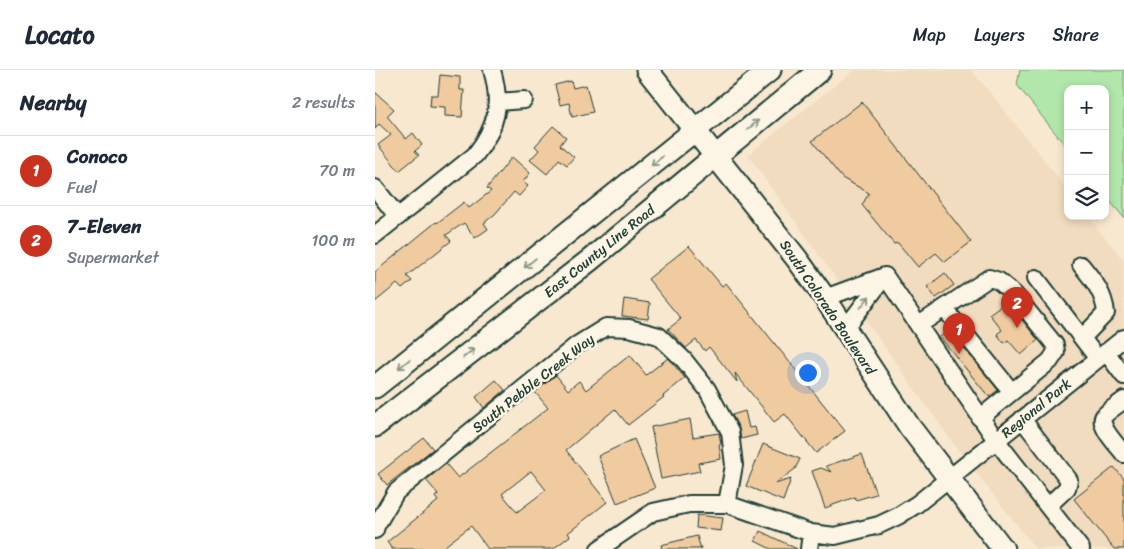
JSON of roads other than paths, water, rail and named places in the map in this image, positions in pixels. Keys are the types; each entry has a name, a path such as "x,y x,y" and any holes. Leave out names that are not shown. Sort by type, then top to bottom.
{"main road":[{"name":"South Colorado Boulevard","path":"647,70 797,259 825,298 896,407 1003,549"},
{"path":"375,387 770,70"},
{"name":"East County Line Road","path":"375,426 590,260 820,70"}],"street":[{"path":"375,235 475,155 485,142 493,126 498,102 497,87 492,70"},
{"path":"498,102 524,100"},
{"path":"375,188 398,217"},
{"path":"1081,265 1099,288 1105,301 1106,313 1082,338"},
{"path":"825,298 885,276"},
{"path":"885,276 980,418 1081,549"},
{"path":"845,329 885,276"},
{"path":"919,326 989,278 999,281 1014,294 1055,346 1056,352 1050,361 980,418"},
{"path":"1036,278 1082,338 1124,376"},
{"path":"944,308 1012,392"},
{"name":"South Pebble Creek Way","path":"375,530 396,492 577,345 606,327 629,328 659,336 684,360 707,390 730,432 734,465 727,504"},
{"name":"Regional Park","path":"599,549 653,512 708,502 727,504 810,541 879,525 917,504 1124,338"},
{"path":"1124,400 1103,416 1102,422 1108,434 1124,454"},
{"path":"1022,419 1069,480 1067,488 1047,506"}],"place":[{"name":"7-Eleven","path":"1017,328"},
{"name":"Conoco","path":"959,354"}]}
